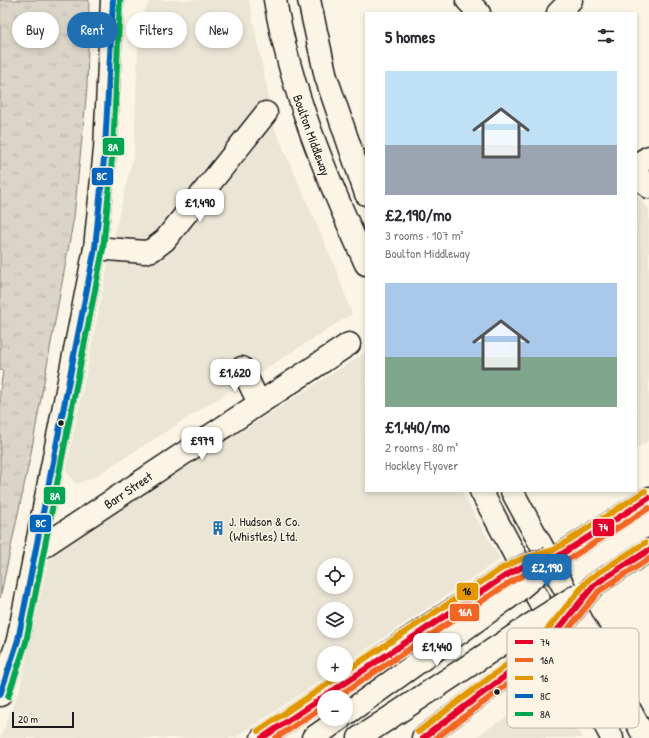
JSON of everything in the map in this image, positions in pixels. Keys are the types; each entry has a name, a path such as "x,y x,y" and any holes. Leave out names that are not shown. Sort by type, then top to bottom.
{"main road":[{"name":"Boulton Middleway","path":"275,0 289,66 300,103 331,185 365,262"},
{"path":"309,0 326,77 365,191"},
{"path":"466,0 478,12"},
{"path":"559,12 571,0"},
{"path":"0,695 18,640 95,248 105,149 112,1"},
{"path":"95,248 145,252 152,250 165,240 266,113"},
{"path":"637,164 649,157"},
{"path":"637,174 649,187"},
{"name":"Barr Street","path":"36,551 349,344"},
{"path":"242,368 259,403"},
{"path":"482,492 554,628"},
{"path":"513,492 586,628"},
{"path":"262,738 416,633 510,585 557,557 649,498"},
{"path":"526,628 649,550"},
{"path":"353,708 510,585"},
{"path":"559,628 594,585"},
{"path":"359,738 507,640"},
{"path":"423,738 507,675"},
{"path":"313,738 330,726"},
{"path":"639,727 645,738"},
{"path":"607,728 612,738"}],"shaded area":[{"path":"150,0 249,0 275,129 336,269 352,314 94,477 76,484 66,471 116,226 134,153 138,48 187,48 187,12 144,12"},
{"path":"637,195 649,209 649,440 637,448"},
{"path":"365,353 365,492 462,492 500,559 353,658 353,646 317,646 317,682 319,682 235,738 0,738 20,688 50,554"},
{"path":"507,717 507,728 577,728 583,738 474,738"}],"green space":[{"path":"0,0 89,0 89,12 67,12 67,48 88,48 87,88 74,217 31,453 0,598 0,391 3,371 0,370"}],"transit line":[{"name":"8C","path":"0,695 18,640 95,248 105,149 113,0"},
{"name":"8A","path":"8,697 26,642 103,249 113,149 120,0"},
{"name":"16","path":"353,666 501,569 521,559 554,550 645,491"},
{"name":"74","path":"262,738 505,576 524,566 557,557 649,498"},
{"name":"16A","path":"348,690 509,583 527,573 561,564 649,508"},
{"name":"16","path":"549,628 589,579 645,543"},
{"name":"74","path":"559,628 594,585 649,550"},
{"name":"16A","path":"569,628 599,591 649,559"},
{"name":"16","path":"418,732 507,665"},
{"name":"74","path":"423,738 507,675"},
{"name":"16","path":"258,731 331,682"},
{"name":"16A","path":"436,738 507,685"},
{"name":"16A","path":"276,738 317,711"}],"place":[{"name":"J. Hudson & Co. (Whistles) Ltd.","path":"218,528"}]}
